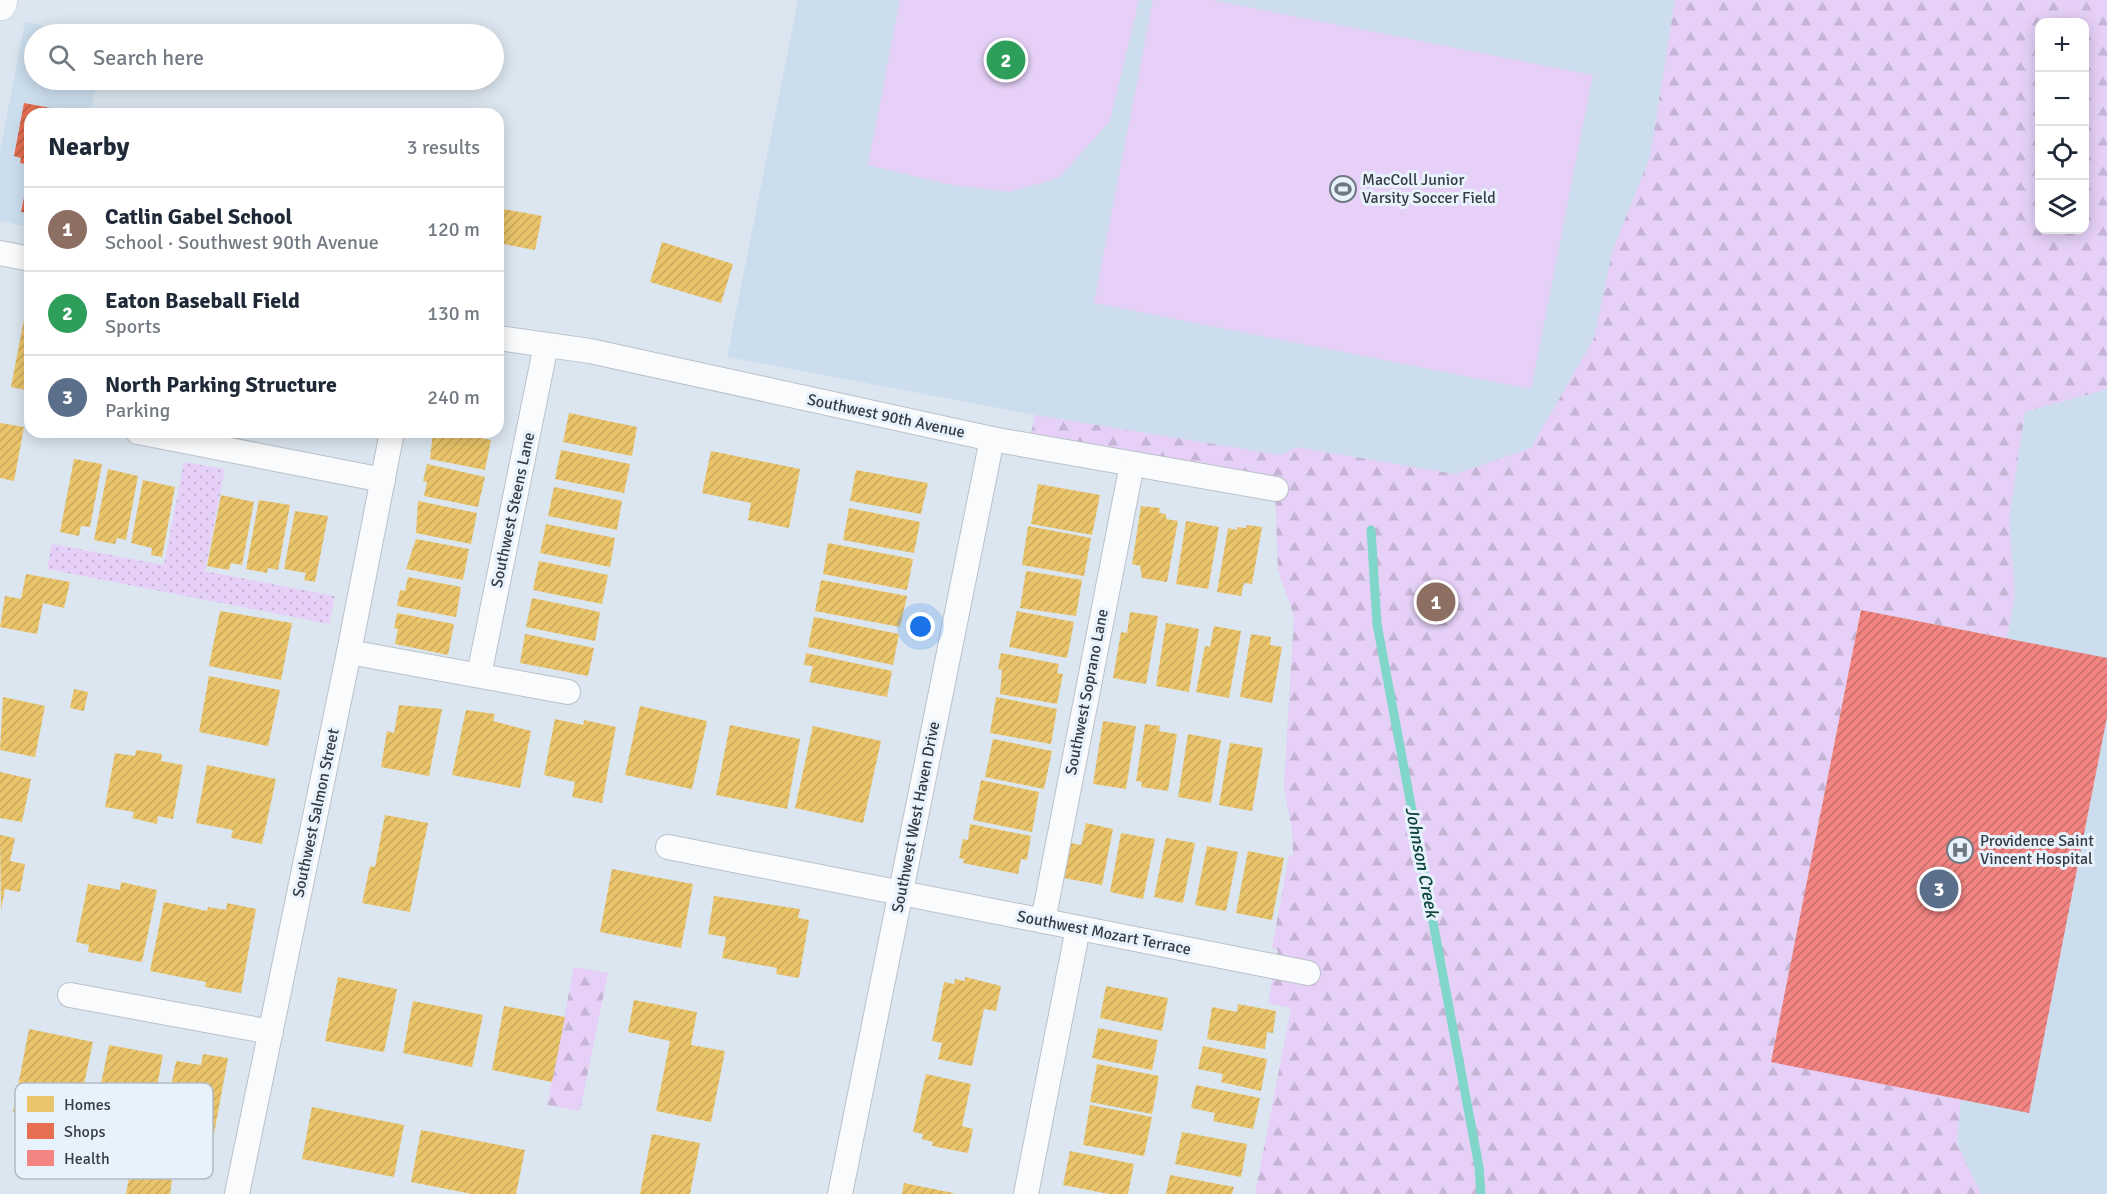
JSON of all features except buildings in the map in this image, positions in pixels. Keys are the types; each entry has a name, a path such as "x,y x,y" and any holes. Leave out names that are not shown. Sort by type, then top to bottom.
{"street":[{"path":"0,253 24,258"},
{"name":"Southwest 90th Avenue","path":"504,339 590,351 992,439 1275,489"},
{"name":"Southwest Steens Lane","path":"479,675 546,345"},
{"path":"169,438 383,480"},
{"name":"Southwest Salmon Street","path":"237,1194 391,438"},
{"name":"Southwest West Haven Drive","path":"840,1194 992,439"},
{"name":"Southwest Soprano Lane","path":"1043,921 1132,464"},
{"path":"349,652 568,692"},
{"name":"Southwest Mozart Terrace","path":"669,847 1308,973"},
{"path":"1026,1194 1078,928"},
{"path":"70,995 271,1032"}],"shaded area":[{"path":"798,0 2107,0 2107,1194 1981,1194 1957,1143 1771,1062 1861,610 2006,638 2015,594 1599,521 1295,888 1292,829 1284,788 1294,616 1278,570 1275,486 1030,439 1035,415 727,357"},
{"path":"24,27 24,90 95,90 91,108 24,108 24,226 0,221 0,151"}],"green space":[{"path":"900,0 1139,0 1110,121 1059,178 1008,192 947,184 868,165"},
{"name":"MacColl Junior Varsity Soccer Field","path":"1153,0 1212,0 1593,75 1531,389 1094,303"},
{"path":"1675,0 2107,0 2107,389 2025,412 2009,519 2015,594 2007,638 1861,610 1771,1062 1961,1099 1957,1143 1981,1194 1255,1194 1291,1008 1268,1003 1278,950 1272,948 1289,855 1293,856 1292,829 1284,788 1294,616 1278,570 1275,486 1030,439 1035,415 1281,455 1296,447 1455,474 1531,448 1594,338 1613,249 1650,157"},
{"path":"184,462 225,469 205,571 335,596 329,624 47,569 52,544 164,565"},
{"path":"574,967 608,973 580,1111 547,1105"}],"waterway":[{"name":"Johnson Creek","path":"1371,530 1377,624 1479,1167 1481,1194"}],"place":[{"name":"Eaton Baseball Field","path":"1006,60"},
{"name":"MacColl Junior Varsity Soccer Field","path":"1343,189"},
{"name":"Catlin Gabel School","path":"1436,602"},
{"name":"Providence Saint Vincent Hospital","path":"1960,850"},
{"name":"North Parking Structure","path":"1939,889"}]}
